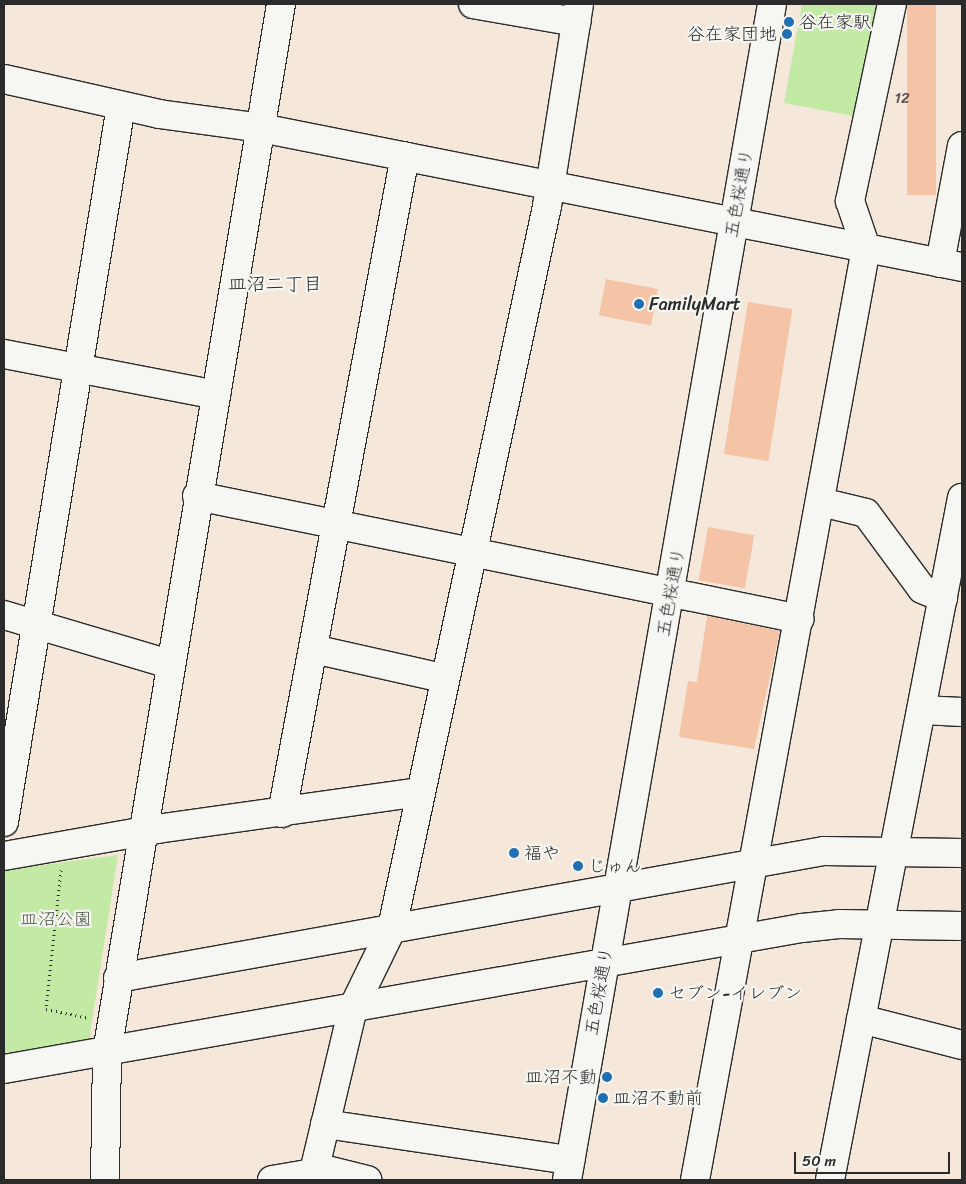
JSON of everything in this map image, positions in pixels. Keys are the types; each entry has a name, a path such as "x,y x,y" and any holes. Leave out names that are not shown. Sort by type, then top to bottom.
{"street":[{"path":"105,1180 106,1052 197,496 216,395 281,4"},
{"path":"314,1173 353,1008 392,928 443,678 551,185 578,13 473,4"},
{"name":"五色桜通り","path":"569,1170 671,595 772,4"},
{"path":"695,1180 800,619 866,248 850,202 892,4"},
{"path":"4,79 121,106 261,128 951,265 962,146"},
{"path":"4,822 121,106"},
{"path":"282,813 404,156"},
{"path":"4,354 216,395"},
{"path":"197,496 671,595 800,619"},
{"path":"830,1180 962,498"},
{"path":"821,502 866,513 922,589 943,598"},
{"path":"4,615 169,664"},
{"path":"313,649 443,678"},
{"path":"922,710 962,712"},
{"path":"4,856 142,833 419,792"},
{"path":"118,978 824,851 962,853"},
{"path":"4,1069 604,965 739,939 839,924 962,926"},
{"path":"861,1019 962,1044"},
{"path":"325,1124 569,1170"},
{"path":"272,1180 314,1173 367,1180"}],"path":[{"path":"63,847 46,1010 111,1023"}],"green space":[{"path":"802,4 881,4 859,117 784,103"},
{"name":"皿沼公園","path":"118,855 89,1041 4,1053 4,870"}],"building":[{"path":"907,4 936,4 936,195 907,195"},
{"path":"606,279 658,289 651,325 599,315"},
{"path":"748,302 792,309 768,461 724,454"},
{"path":"708,527 754,535 745,588 699,580"},
{"path":"707,616 780,631 754,749 679,737 688,681 697,682"}],"place":[{"name":"谷在家駅","path":"789,22"},
{"name":"谷在家団地","path":"787,34"},
{"name":"FamilyMart","path":"639,304"},
{"name":"福や","path":"514,853"},
{"name":"じゅん","path":"578,866"},
{"name":"セブン-イレブン","path":"658,993"},
{"name":"皿沼不動","path":"607,1077"},
{"name":"皿沼不動前","path":"603,1098"}],"district":[{"name":"皿沼二丁目","path":"275,284"}]}
